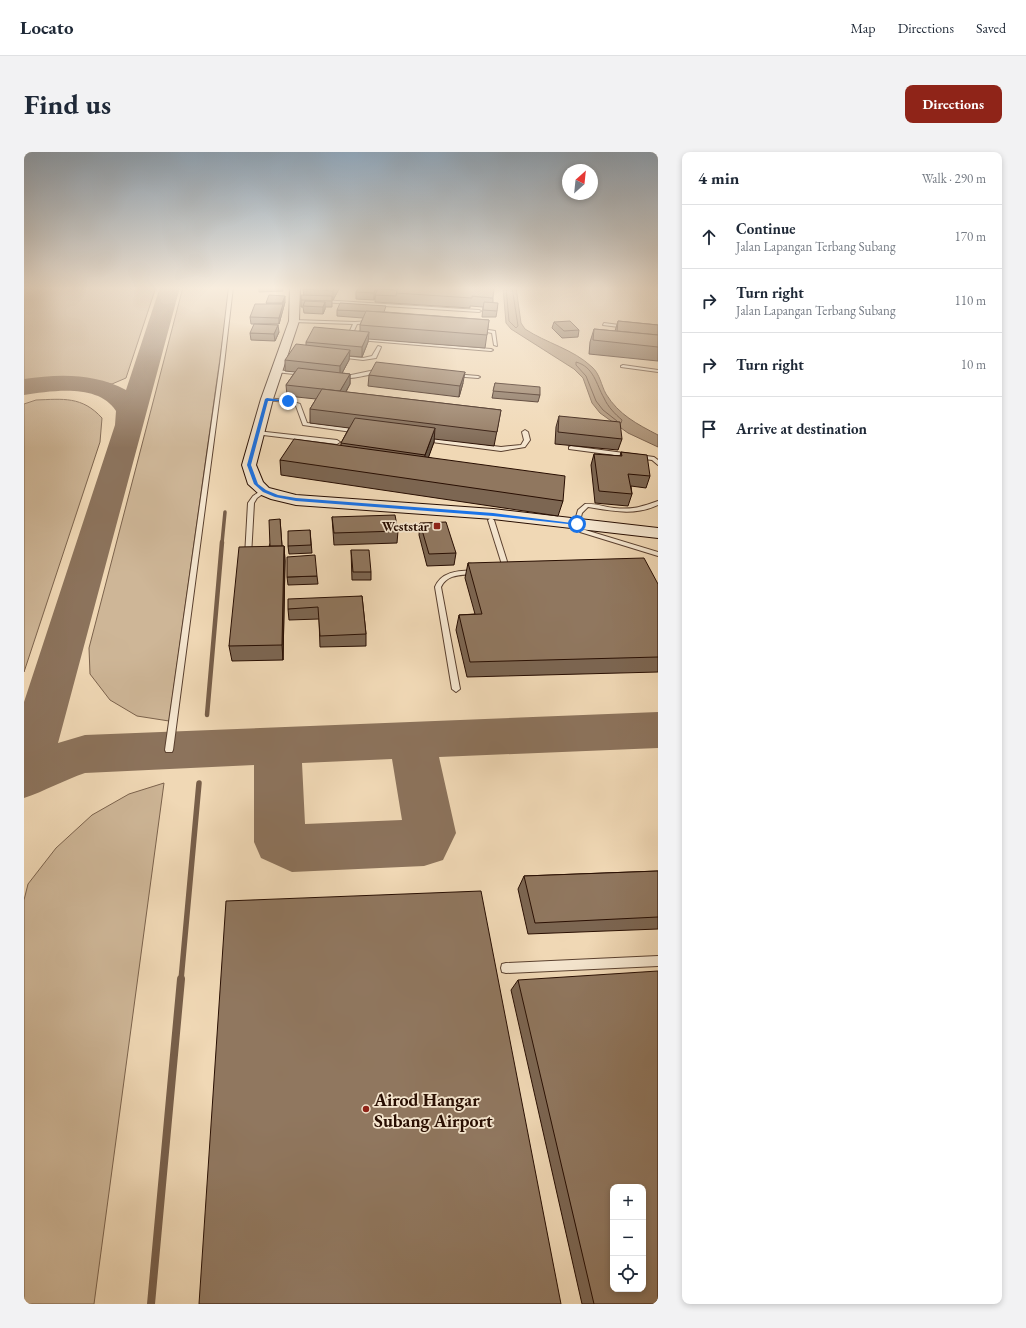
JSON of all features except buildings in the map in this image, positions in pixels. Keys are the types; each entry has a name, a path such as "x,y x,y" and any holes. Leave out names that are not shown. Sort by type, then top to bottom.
{"street":[{"path":"290,341 287,352 276,371 249,465 256,484 264,491 276,496 296,500 444,512 493,514 658,540"},
{"path":"444,512 491,520 658,533"}],"lane":[{"path":"169,750 225,341"},
{"path":"379,341 491,350"},
{"path":"495,341 496,345"},
{"path":"333,357 362,359 374,357 379,347"},
{"path":"623,366 658,371"},
{"path":"334,377 347,378 368,372 387,370"},
{"path":"276,371 313,375"},
{"path":"451,374 478,377"},
{"path":"267,399 288,401 298,405 305,424 368,432"},
{"path":"415,438 501,449 523,446 527,440 525,432"},
{"path":"257,434 337,442"},
{"path":"571,448 654,459 658,463"},
{"path":"248,558 251,503 255,497 264,491"},
{"path":"658,503 648,509 630,511 587,505 580,510 579,527 658,554"},
{"path":"491,520 508,572"},
{"path":"456,689 438,587 439,582 445,577 460,573 484,572"},
{"path":"500,572 515,572"},
{"path":"506,968 658,961"}],"shaded area":[{"path":"24,341 138,341 126,378 112,384 89,380 64,379 24,383"},
{"path":"169,341 222,341 169,721 137,716 110,700 90,674 89,648"},
{"path":"36,400 72,400 87,406 102,418 100,442 24,672 24,404"},
{"path":"164,783 94,1304 24,1304 24,900 28,884 56,848 92,815 129,794"}],"water":[{"path":"530,341 548,341 585,361 595,370 606,394 617,408 636,423 658,435 658,447 628,433 600,413 592,403 583,378 574,369"}],"waterway":[{"path":"222,543 225,512"},
{"path":"207,715 222,542"},
{"path":"181,980 199,783"},
{"path":"151,1304 181,979"}],"taxiway":[{"path":"129,424 154,341"},
{"path":"24,387 64,383 93,386 106,390 117,396 130,409 129,424"},
{"path":"24,777 129,424"},
{"path":"277,745 658,730"},
{"path":"277,745 280,842 292,848 424,843 430,833 412,740"},
{"path":"24,778 49,765 85,754 277,745"}],"place":[{"name":"Weststar","path":"437,526"},
{"name":"Airod Hangar Subang Airport","path":"366,1109"}],"route":[{"path":"288,401 267,399 264,406 249,465 256,484 264,491 276,496 296,500 444,512 493,514 577,524"}]}
